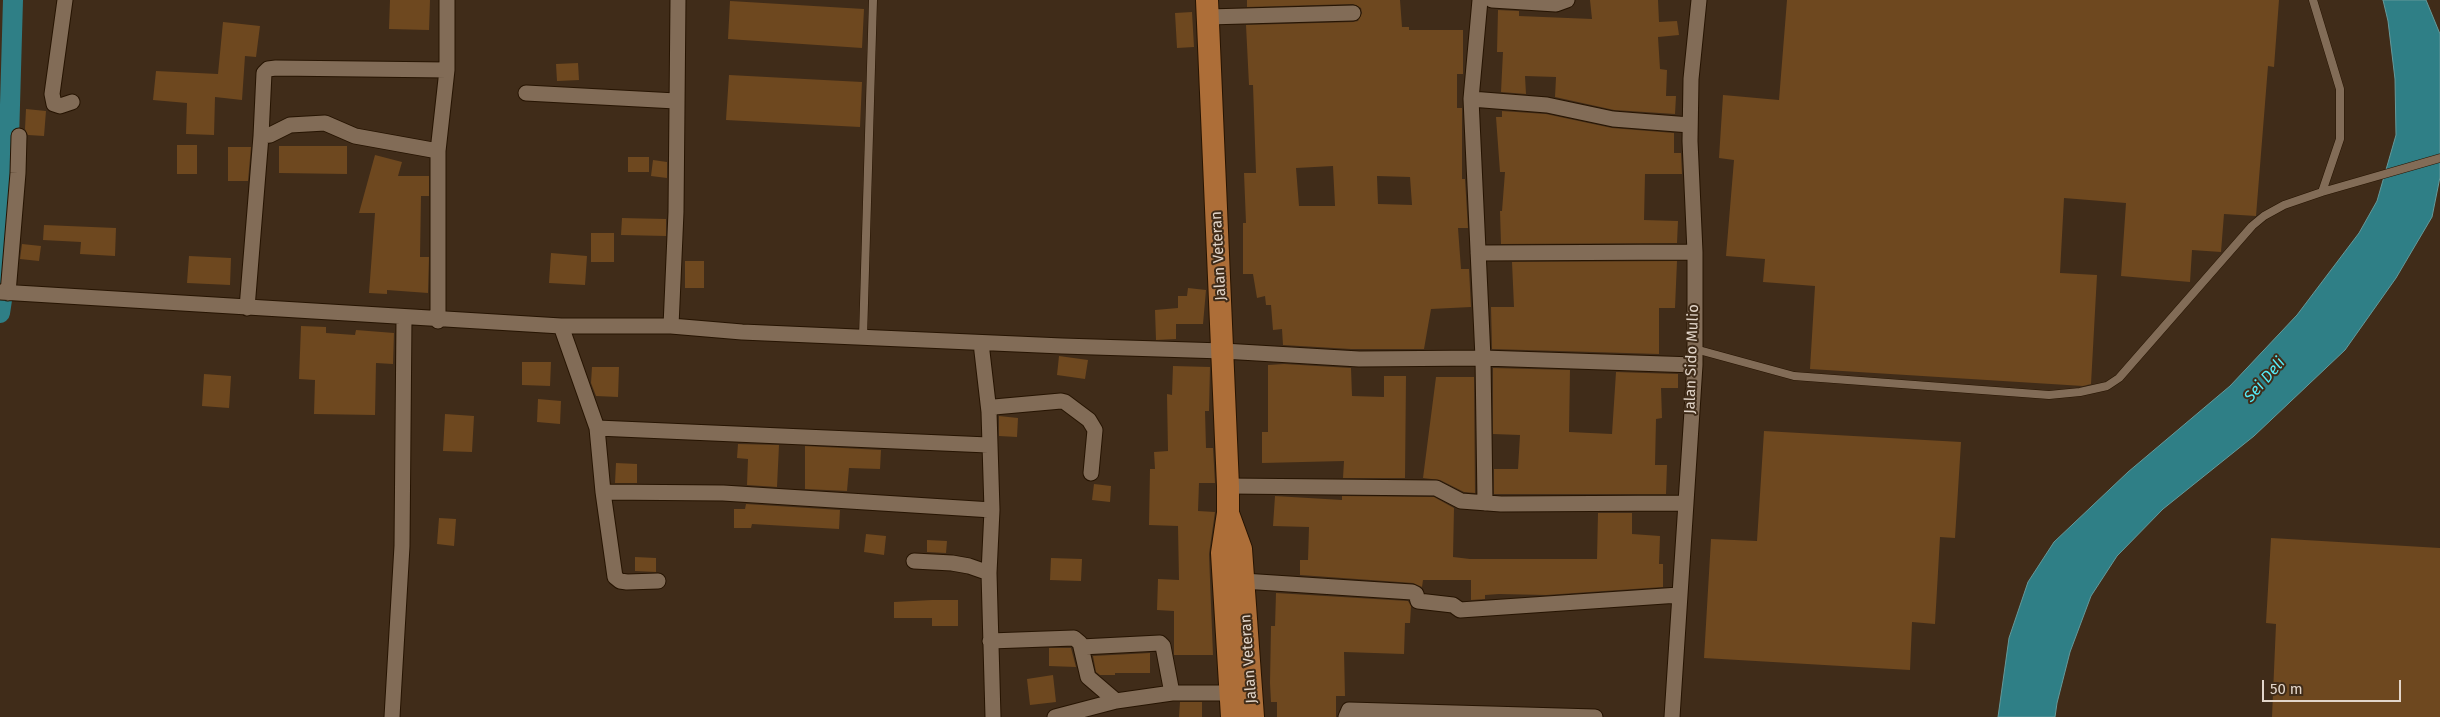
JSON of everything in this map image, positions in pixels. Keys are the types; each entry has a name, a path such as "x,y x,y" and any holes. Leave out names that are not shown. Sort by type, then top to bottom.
{"main road":[{"name":"Jalan Veteran","path":"1208,8 1224,351 1228,486 1228,513 1222,553 1232,717"},
{"name":"Jalan Veteran","path":"1228,513 1241,549 1253,717"}],"street":[{"path":"65,0 52,94 54,104 60,106 72,102"},
{"path":"438,320 438,150 447,70 447,0"},
{"path":"671,326 676,212 678,0"},
{"path":"1480,0 1471,99 1483,358 1485,503"},
{"path":"1492,0 1556,4 1567,0"},
{"name":"Jalan Sido Mulio","path":"1672,717 1684,503 1695,365 1695,252 1690,125 1691,79 1699,0"},
{"path":"1208,8 1353,13"},
{"path":"247,308 261,136 264,73 268,69 447,70"},
{"path":"526,93 676,101"},
{"path":"1471,99 1546,105 1613,119 1690,125"},
{"path":"261,136 270,135 290,125 325,123 355,136 438,150"},
{"path":"18,136 18,173 4,292 404,318 561,326 671,326 742,332 982,343 1224,351 1359,359 1483,358 1695,365"},
{"path":"1478,253 1695,252"},
{"path":"392,717 402,546 404,318"},
{"path":"561,326 597,428 603,492 615,577 620,581 627,582 658,581"},
{"path":"982,343 989,412 988,445 992,510 988,573 993,717"},
{"path":"989,412 994,407 1065,402 1092,423 1096,430 1091,473"},
{"path":"597,428 988,445"},
{"path":"1228,486 1436,488 1462,501 1485,503 1684,503"},
{"path":"603,492 723,493 992,510"},
{"path":"914,561 969,566 988,573"},
{"path":"1243,581 1412,592 1416,594 1418,601 1453,605 1460,610 1678,595"},
{"path":"990,641 1074,638 1080,642 1088,677 1116,701"},
{"path":"1080,648 1160,643 1163,646 1172,693"},
{"path":"1055,717 1116,701 1172,693 1230,692"},
{"path":"1346,717 1349,710 1595,717"}],"lane":[{"path":"863,337 873,0"},
{"path":"2313,0 2340,89 2340,139 2322,192"},
{"path":"1694,349 1794,376 2049,395 2080,392 2107,386 2119,378 2252,226 2284,206 2322,192 2440,158"}],"water":[{"name":"Sei Deli","path":"2383,0 2426,0 2440,34 2440,177 2432,217 2396,278 2345,350 2254,436 2163,509 2117,556 2091,596 2070,652 2055,717 1998,717 2009,638 2028,582 2054,542 2128,472 2230,386 2297,315 2359,233 2377,201 2396,135 2395,79 2388,21"}],"building":[{"path":"390,0 430,0 429,30 389,29"},
{"path":"1247,0 1400,0 1402,27 1409,27 1409,30 1463,30 1463,74 1457,74 1457,108 1462,108 1462,179 1465,179 1468,228 1458,228 1461,269 1469,269 1471,307 1431,309 1424,349 1351,349 1283,345 1282,329 1273,330 1271,305 1266,305 1265,296 1257,298 1253,274 1243,274 1243,223 1246,223 1244,173 1256,173 1253,85 1249,85 1246,25 1353,22 1358,21 1362,13 1361,8 1353,4 1247,7","holes":["1333,166 1335,206 1299,206 1296,168","1377,176 1410,177 1412,205 1378,204"]},
{"path":"1590,0 1658,0 1659,22 1677,21 1679,35 1658,37 1660,69 1667,70 1666,96 1676,96 1675,114 1614,110 1555,97 1556,77 1525,76 1526,94 1501,92 1503,52 1497,52 1498,10 1519,11 1519,16 1592,19"},
{"path":"1787,0 2279,0 2274,67 2268,66 2256,216 2224,214 2221,252 2192,250 2190,282 2121,276 2126,203 2064,198 2060,273 2097,275 2091,384 2083,386 1810,369 1815,286 1763,282 1765,259 1726,256 1734,160 1719,158 1723,95 1779,100"},
{"path":"730,1 864,9 862,48 728,39"},
{"path":"1192,12 1194,47 1177,48 1175,13"},
{"path":"223,22 260,26 256,57 245,56 242,100 215,97 214,135 186,134 187,103 153,100 156,71 218,74"},
{"path":"578,63 579,80 557,81 556,64"},
{"path":"729,75 862,82 860,127 726,120"},
{"path":"26,109 46,111 44,136 28,135 25,129"},
{"path":"1502,111 1546,114 1612,128 1674,133 1674,153 1681,153 1682,174 1645,174 1644,220 1678,221 1677,243 1501,244 1500,211 1502,211 1505,172 1500,172 1496,117 1502,117"},
{"path":"177,145 197,145 197,174 177,174"},
{"path":"279,146 347,146 347,174 279,173"},
{"path":"228,147 251,147 248,181 228,181"},
{"path":"375,155 402,162 398,176 429,176 429,196 421,196 420,257 429,257 428,293 387,290 387,294 369,293 375,213 359,213"},
{"path":"628,157 649,157 649,172 628,172"},
{"path":"653,160 667,162 667,178 651,176"},
{"path":"622,218 666,219 666,236 621,235"},
{"path":"44,225 116,228 115,256 80,254 81,242 43,240"},
{"path":"591,233 614,233 614,262 591,262"},
{"path":"22,244 41,246 39,261 20,259"},
{"path":"551,253 587,256 585,285 549,283"},
{"path":"189,256 231,258 230,285 187,283"},
{"path":"685,261 704,261 704,288 685,288"},
{"path":"1677,261 1675,308 1659,308 1659,354 1492,349 1491,307 1514,307 1512,262"},
{"path":"1188,288 1206,290 1203,324 1176,324 1176,339 1156,340 1155,310 1178,308 1178,296 1187,296"},
{"path":"301,326 326,327 326,333 355,335 356,330 394,333 393,364 376,363 375,415 314,414 315,380 299,379"},
{"path":"1059,356 1088,360 1085,379 1057,375"},
{"path":"522,362 551,362 550,386 522,385"},
{"path":"1284,364 1351,368 1352,396 1384,397 1384,376 1406,376 1405,478 1343,478 1344,461 1262,463 1262,432 1268,432 1268,365"},
{"path":"1173,366 1210,367 1209,411 1205,411 1206,448 1213,448 1215,483 1199,483 1198,511 1215,512 1209,554 1213,655 1174,655 1174,611 1157,610 1158,579 1179,580 1178,526 1149,525 1150,469 1155,469 1154,452 1168,451 1167,394 1172,395"},
{"path":"592,367 619,367 618,397 596,396 591,383"},
{"path":"1493,368 1570,370 1569,432 1612,434 1616,372 1678,374 1678,388 1661,388 1662,418 1656,419 1655,465 1667,465 1666,494 1494,494 1494,469 1518,469 1520,435 1493,434"},
{"path":"204,374 231,376 229,408 202,406"},
{"path":"1436,377 1474,377 1475,493 1464,492 1440,480 1423,478"},
{"path":"538,399 561,401 560,424 537,422"},
{"path":"445,414 474,416 472,452 443,451"},
{"path":"999,416 1018,418 1017,437 999,436"},
{"path":"1764,431 1961,442 1955,538 1940,537 1935,624 1912,622 1910,670 1704,658 1711,539 1757,541"},
{"path":"738,444 779,445 777,487 747,485 748,459 737,458"},
{"path":"805,446 881,450 880,469 849,468 847,491 805,489"},
{"path":"616,463 637,464 637,483 615,483"},
{"path":"1094,484 1111,486 1110,502 1092,500"},
{"path":"1275,496 1342,500 1342,496 1434,497 1454,508 1453,557 1470,559 1597,559 1598,513 1632,513 1632,534 1660,536 1659,564 1663,564 1663,587 1546,595 1499,594 1485,595 1485,599 1471,600 1471,580 1423,580 1422,587 1413,583 1300,575 1300,560 1308,560 1309,527 1273,526"},
{"path":"746,504 840,510 839,529 752,524 751,528 734,528 734,509 745,509"},
{"path":"439,518 456,519 454,546 437,544"},
{"path":"866,534 886,536 884,555 864,552"},
{"path":"2271,538 2440,548 2440,717 2272,717 2276,624 2266,623"},
{"path":"927,540 947,541 946,553 927,552"},
{"path":"635,557 656,558 656,572 635,571"},
{"path":"1051,558 1082,559 1081,581 1050,580"},
{"path":"1276,593 1408,601 1411,606 1410,623 1405,623 1404,654 1344,652 1345,696 1336,696 1336,717 1277,717 1277,702 1271,702 1270,683 1271,626 1275,626"},
{"path":"958,600 958,626 932,626 932,618 894,618 894,602"},
{"path":"1049,648 1071,648 1076,667 1049,666"},
{"path":"1150,653 1150,673 1100,675 1096,672 1093,656"},
{"path":"1053,675 1056,702 1030,705 1027,679"},
{"path":"1180,702 1202,702 1202,717 1179,717"}],"waterway":[{"path":"0,313 5,280 13,0"}]}
